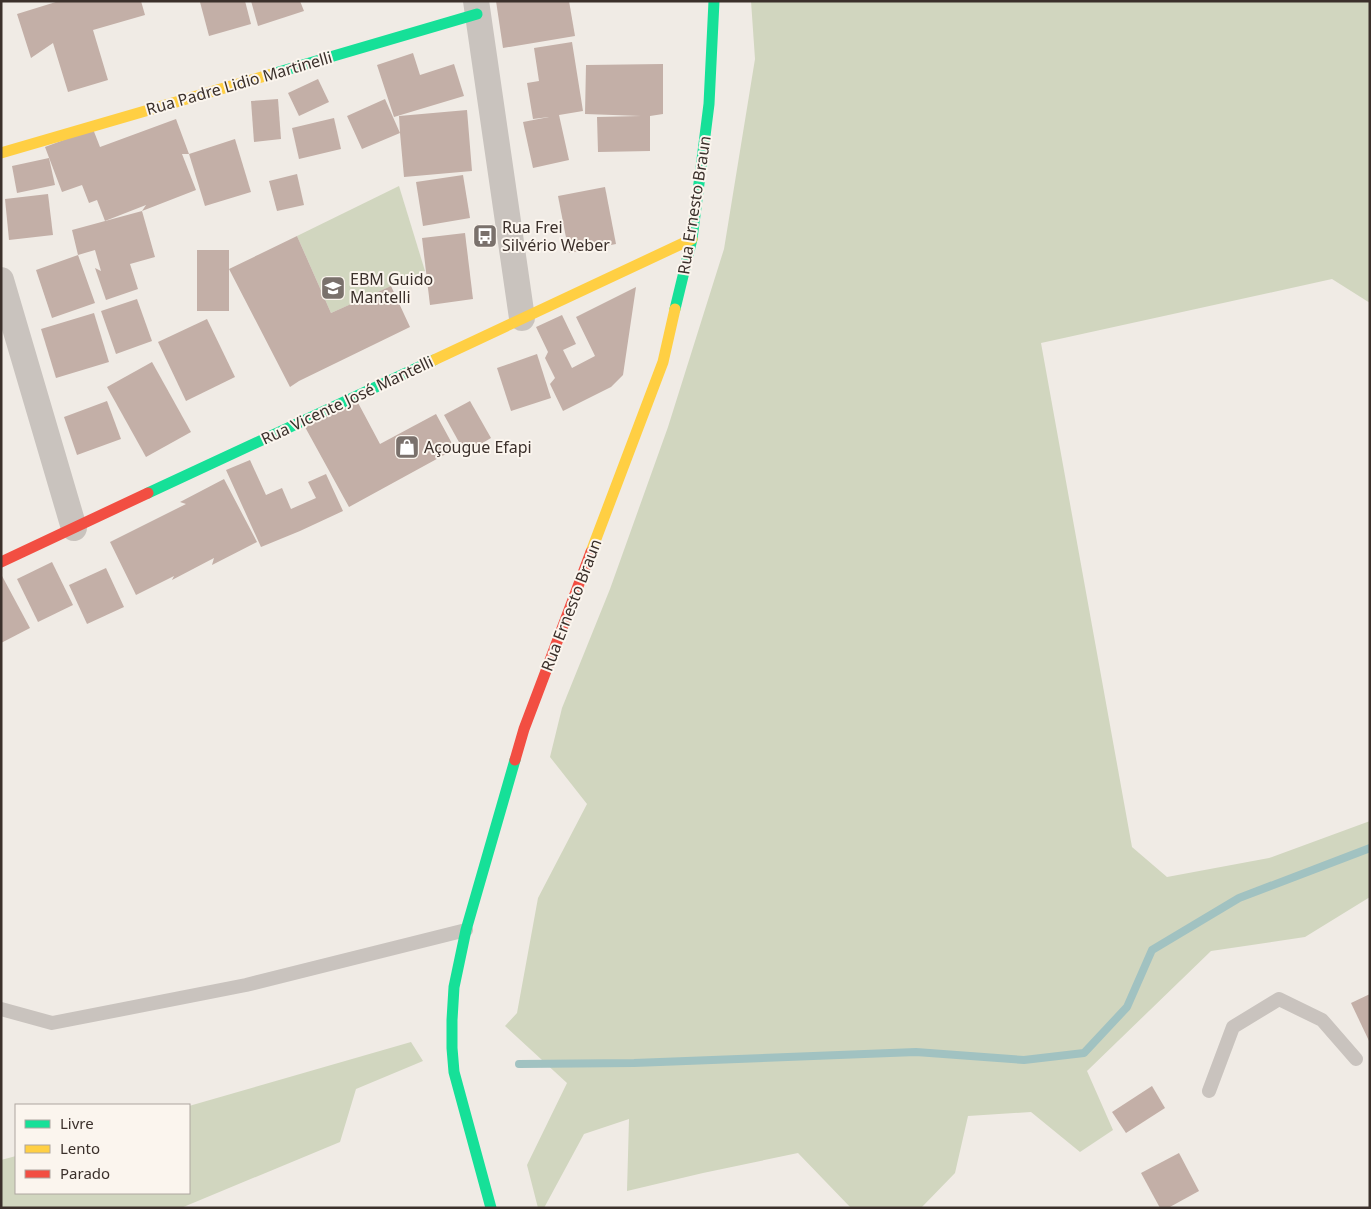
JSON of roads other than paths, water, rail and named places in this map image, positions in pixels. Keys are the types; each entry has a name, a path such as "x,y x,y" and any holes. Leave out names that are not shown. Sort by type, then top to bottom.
{"street":[{"name":"Rua Ernesto Braun","path":"491,1208 453,1064 452,1020 454,987 466,930 524,729 664,362 692,239 709,104 714,1"},
{"name":"Rua Padre Lidio Martinelli","path":"1,153 477,7"},
{"path":"477,7 522,318"},
{"name":"Rua Vicente José Mantelli","path":"1,562 692,239"},
{"path":"1,280 74,528"}],"lane":[{"path":"1,1009 52,1023 246,985 466,930"},
{"path":"1209,1092 1233,1027 1279,1000 1322,1020 1356,1059"}],"waterway":[{"path":"519,1064 634,1063 916,1052 1024,1060 1084,1053 1127,1007 1152,950 1239,898 1370,848"}],"place":[{"name":"Rua Frei Silvério Weber","path":"485,236"},
{"name":"EBM Guido Mantelli","path":"333,288"},
{"name":"Açougue Efapi","path":"407,447"}]}
